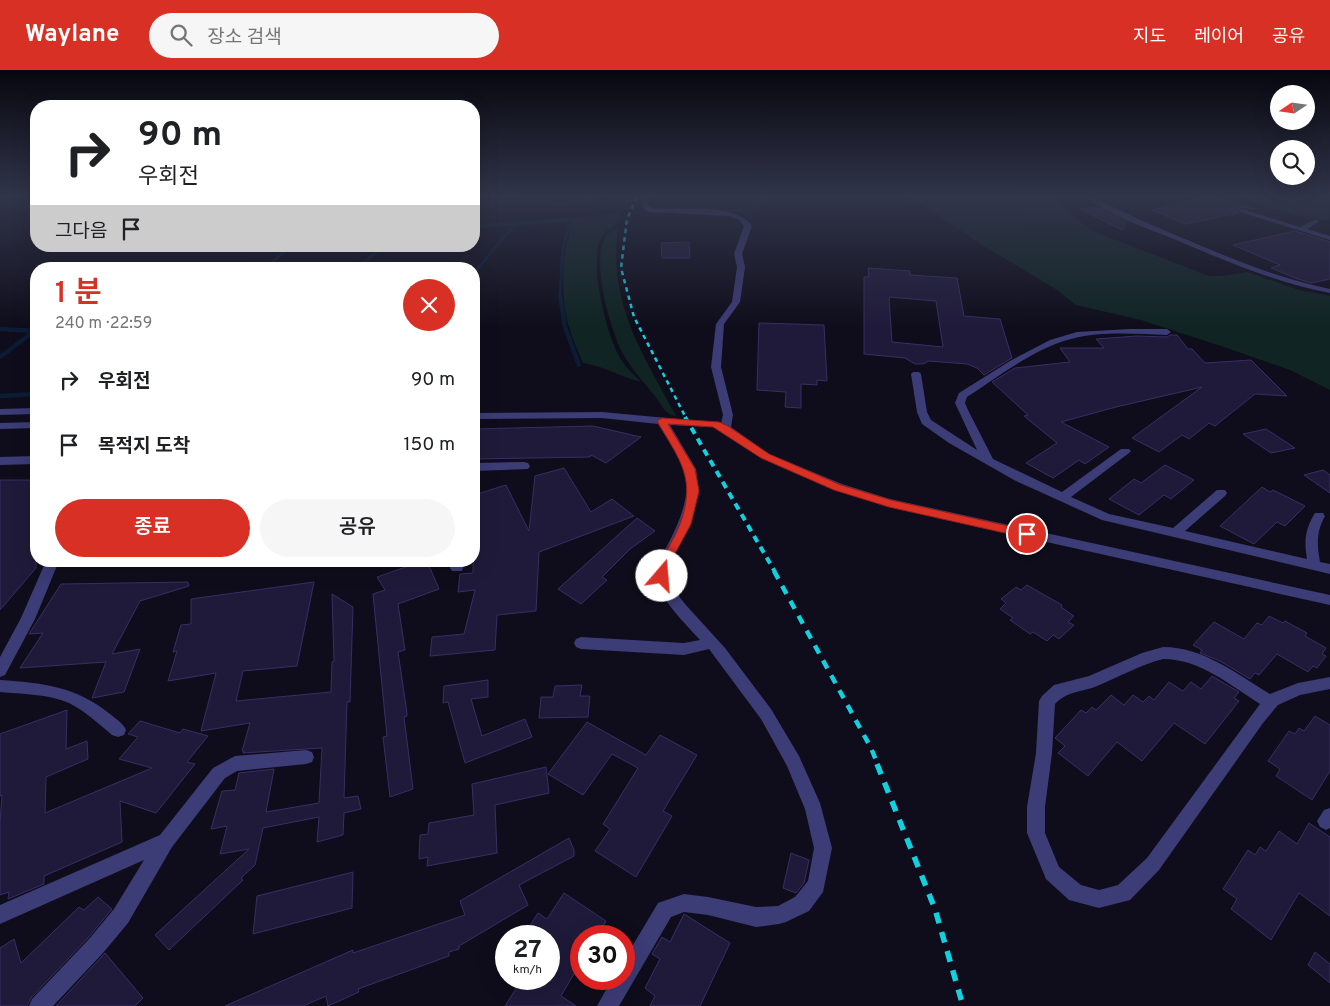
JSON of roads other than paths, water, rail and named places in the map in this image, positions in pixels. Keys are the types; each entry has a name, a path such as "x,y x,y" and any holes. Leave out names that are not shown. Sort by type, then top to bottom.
{"street":[{"path":"725,428 728,415 716,367 720,324 736,302 741,267 738,254 743,241"},
{"path":"1184,241 1272,278 1330,291"},
{"path":"1318,289 1330,286"},
{"path":"990,462 973,436 965,419 960,403 964,395 1045,345 1069,337 1085,334 1167,332"},
{"path":"916,374 922,412 926,422 953,441 1018,477 1106,517 1330,569"},
{"path":"0,412 30,411"},
{"path":"480,416 602,415 715,424 725,428 765,456 838,487 889,503 1330,600"},
{"path":"635,959 665,910 684,903 708,906 756,917 779,915 802,904 816,885 823,848 814,809 792,761 766,714 711,643 680,608 666,587 662,576 665,561 686,524 693,491 690,469 662,421"},
{"path":"0,426 30,425"},
{"path":"1063,498 1125,451"},
{"path":"0,461 30,460"},
{"path":"480,467 524,466"},
{"path":"1174,534 1221,493"},
{"path":"1314,566 1310,540 1312,527 1319,516"},
{"path":"0,671 28,619 50,567"},
{"path":"581,643 684,649 711,643"},
{"path":"1270,703 1200,660 1163,653 1146,657 1091,682 1059,690 1047,701 1044,753 1036,807 1036,833 1052,873 1076,893 1098,899 1123,892 1153,864 1257,718 1270,703 1298,689 1330,683"},
{"path":"0,686 37,690 70,697 92,709 118,730"},
{"path":"39,1006 96,946 121,916 166,841 219,774 235,764 306,757"},
{"path":"0,916 166,841"},
{"path":"606,1006 616,990"}],"waterway":[{"path":"480,266 501,241"},
{"path":"560,295 565,241"},
{"path":"272,262 284,252"},
{"path":"365,262 376,252"},
{"path":"560,295 565,327 579,365"},
{"path":"0,329 30,331"},
{"path":"0,357 30,334"},
{"path":"0,396 30,394"}],"railway":[{"path":"624,241 621,268 634,317 686,418"},
{"path":"685,417 775,572"},
{"path":"774,571 871,748 878,765"},
{"path":"877,764 935,909 963,1006"}]}
